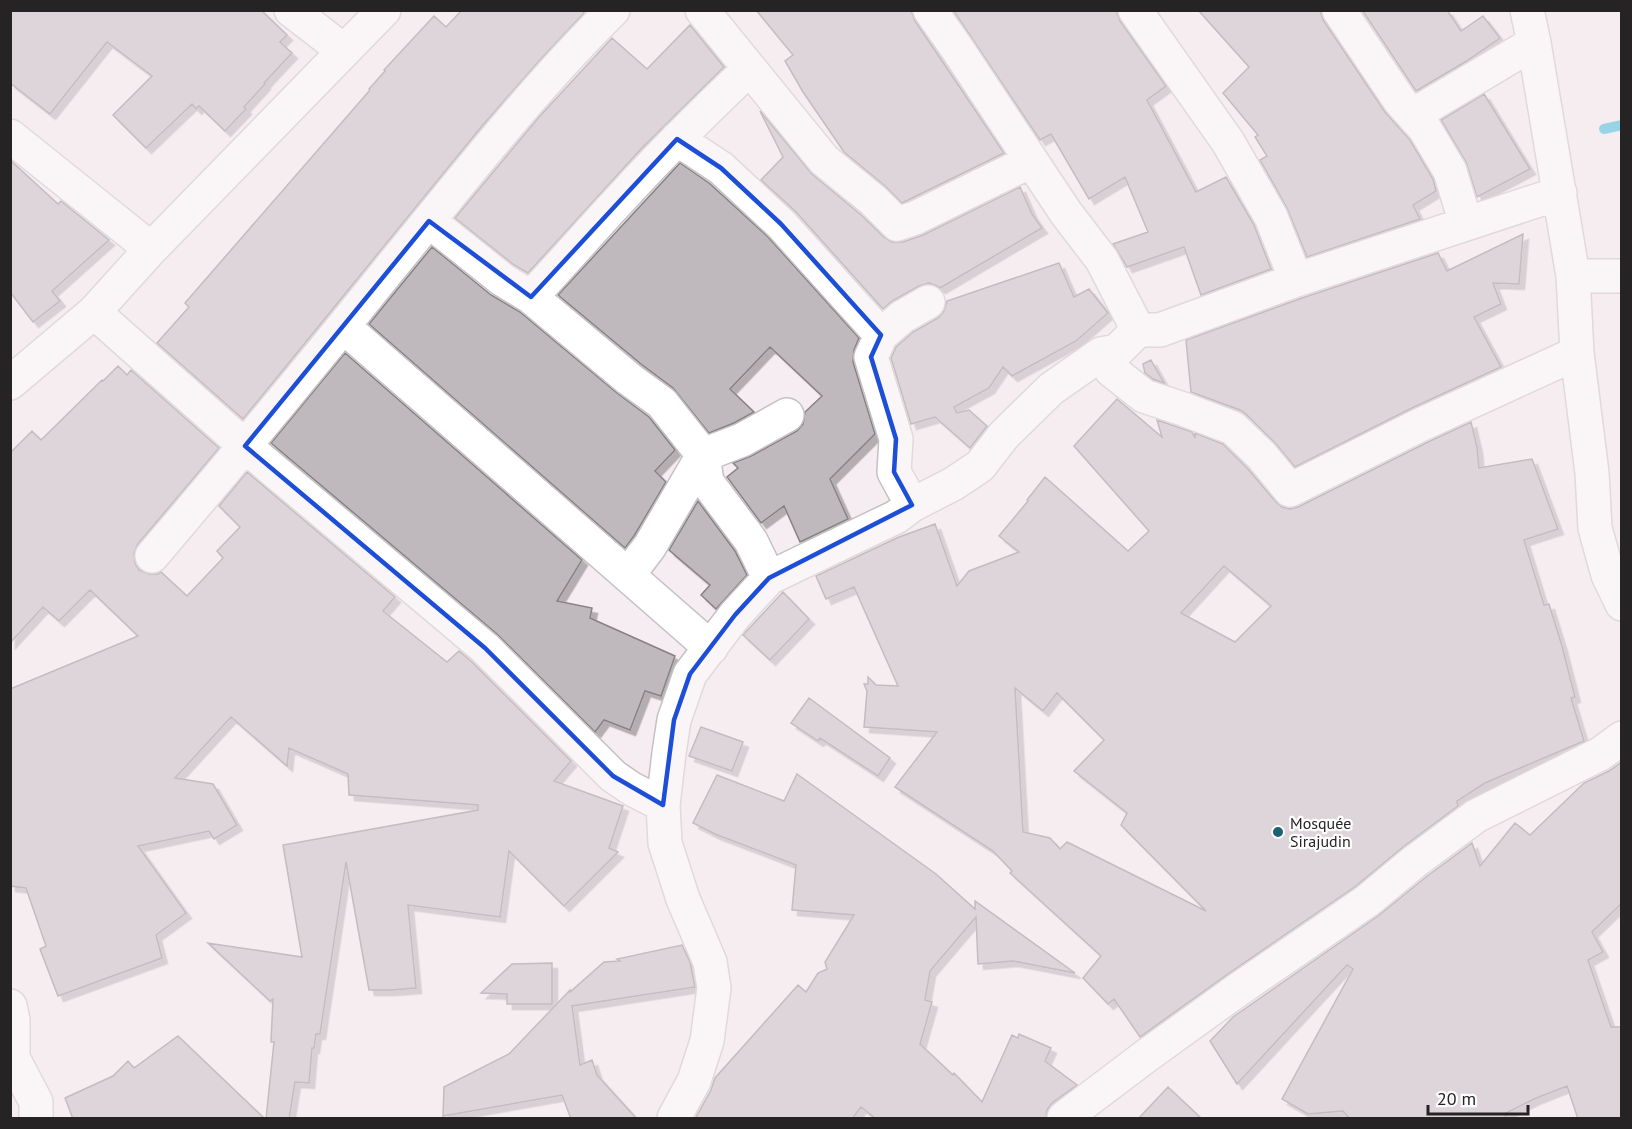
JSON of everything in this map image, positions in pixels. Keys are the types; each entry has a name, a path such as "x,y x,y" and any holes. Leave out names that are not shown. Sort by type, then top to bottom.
{"street":[{"path":"291,10 344,51"},
{"path":"10,383 94,312 151,249 384,10"},
{"path":"152,556 555,71 613,10"},
{"path":"702,10 824,160 873,200 897,224 915,218 1031,161"},
{"path":"930,10 1066,213 1102,260 1138,330"},
{"path":"1135,10 1228,142 1271,217 1296,280"},
{"path":"1339,10 1400,101 1425,129 1450,171 1466,224"},
{"path":"1527,10 1573,276 1577,353 1592,473 1595,528 1608,575 1622,604"},
{"path":"1413,115 1534,43"},
{"path":"531,297 631,187 748,69"},
{"path":"10,136 151,249"},
{"path":"677,139 721,168 782,224 881,335"},
{"path":"674,1119 694,1081 707,1041 714,988 710,962 683,899 665,843 663,805 675,720 690,674 735,615 769,578 896,517 912,505 953,484 980,466 1004,435 1051,389 1101,354 1117,351 1138,330 1160,330 1296,280 1560,193"},
{"path":"429,221 503,280 531,297 629,380 662,403 703,455 707,482 751,541 769,578"},
{"path":"1573,276 1622,276"},
{"path":"912,505 894,472 896,439 871,357 881,335 902,317 928,302"},
{"path":"94,312 245,446 485,648 613,776 663,805"},
{"path":"344,327 711,648"},
{"path":"1101,354 1111,370 1144,396 1233,428 1262,456 1290,490 1420,424 1577,353"},
{"path":"628,575 650,546 703,455 742,440 787,415"},
{"path":"1064,1119 1239,988 1366,901 1413,862 1476,816 1600,754 1622,738"},
{"path":"10,1006 13,1020 13,1058 36,1102 36,1119"}],"highlighted area":[{"path":"677,139 721,168 781,224 881,335 871,357 896,439 894,472 912,505 769,578 735,615 690,674 674,720 663,805 613,776 485,648 245,446 429,221 531,297"}],"building":[{"path":"10,10 261,10 287,35 280,42 292,53 225,131 199,106 196,109 192,104 146,148 113,115 152,76 107,42 50,114 10,83"},
{"path":"462,10 581,10 584,13 482,126 243,419 157,343 189,307 185,303 370,90 384,70 434,16 446,27"},
{"path":"756,10 911,10 915,21 1004,153 902,203 844,152 785,61 793,55"},
{"path":"953,10 1116,10 1120,21 1166,86 1147,100 1196,192 1226,177 1254,225 1271,269 1201,295 1184,247 1127,267 1113,244 1148,232 1125,177 1089,199 1051,134 1040,140"},
{"path":"1198,10 1320,10 1323,20 1385,112 1410,140 1433,179 1436,191 1413,205 1420,219 1307,257 1287,208 1260,160 1267,156 1255,137 1258,135 1223,93 1249,67"},
{"path":"1362,10 1447,10 1461,31 1483,16 1500,38 1416,91"},
{"path":"690,25 724,67 641,149 528,273 514,265 455,218 539,117 612,38 647,69"},
{"path":"1484,94 1530,169 1477,197 1466,162 1441,120"},
{"path":"760,111 812,174 892,242 903,242 923,235 1020,187 1032,214 1042,228 940,288 929,283 919,286 892,301 883,309 795,211 761,180 783,157"},
{"path":"10,160 58,204 61,201 109,240 52,291 60,301 33,322 10,292"},
{"path":"680,163 709,183 768,237 859,338 854,350 853,362 875,434 830,479 848,519 800,542 784,506 761,523 727,477 738,468 733,463 797,431 803,424 805,412 822,396 770,347 730,389 754,412 709,433 673,388 558,295"},
{"path":"1523,234 1519,284 1493,283 1501,304 1474,317 1501,367 1412,408 1295,467 1246,414 1191,392 1186,340 1302,298 1438,253 1447,271"},
{"path":"432,247 491,295 520,312 649,417 675,450 655,471 666,482 625,548 369,324"},
{"path":"1059,263 1074,297 1089,289 1108,313 1076,341 1012,376 1003,367 989,388 954,407 957,413 969,410 987,426 970,448 935,417 911,424 891,358 896,347 913,332 938,318 944,311 947,301"},
{"path":"345,353 582,560 557,601 592,608 590,618 675,656 661,696 645,691 630,730 604,720 595,732 497,634 271,443"},
{"path":"1151,360 1164,383 1145,373 1143,364"},
{"path":"118,366 127,375 131,370 219,448 138,544 134,553 135,563 139,570 149,574 161,572 187,596 223,558 217,551 240,527 219,506 247,472 395,597 383,611 447,662 459,651 571,761 554,781 623,806 609,848 618,852 564,906 509,851 500,917 408,905 416,988 369,990 346,862 320,1034 316,1034 314,1048 312,1048 309,1083 295,1082 289,1119 266,1119 274,1042 271,1042 273,999 270,1001 208,943 302,957 283,845 478,810 478,805 349,795 348,774 289,748 287,766 231,717 175,778 213,784 237,825 214,839 209,831 138,846 186,913 156,935 162,958 58,996 40,949 46,946 26,888 10,886 10,689 138,636 90,590 59,621 43,607 10,643 10,453 32,431 41,440"},
{"path":"1117,399 1162,437 1157,420 1192,432 1195,438 1195,433 1223,444 1276,502 1290,509 1471,422 1479,468 1532,459 1558,529 1524,540 1544,605 1549,604 1562,646 1575,697 1571,698 1584,741 1485,783 1457,801 1458,806 1356,886 1140,1037 1114,999 1108,1004 1083,978 1101,956 1010,873 1012,871 993,851 895,787 937,732 864,727 867,691 864,684 868,684 868,677 876,685 898,686 854,587 826,599 816,576 899,537 935,524 957,586 969,571 1019,552 999,536 1045,477 1128,551 1149,531 1074,446","holes":["1224,566 1271,606 1235,642 1181,613","1015,688 1043,711 1057,693 1104,740 1074,771 1127,813 1121,825 1206,911 1067,842 1060,849 1050,838 1023,832"]},
{"path":"698,501 735,551 747,575 716,609 701,595 710,585 669,550"},
{"path":"783,592 809,619 770,660 743,635"},
{"path":"809,698 890,758 878,776 820,738 818,741 791,723"},
{"path":"701,727 743,742 732,771 689,756"},
{"path":"1622,762 1622,903 1592,932 1603,952 1588,960 1611,1027 1622,1027 1622,1119 1578,1119 1567,1086 1506,1113 1505,1119 1350,1119 1343,1111 1308,1114 1282,1099 1353,969 1347,965 1237,1084 1210,1041 1233,1017 1378,916 1472,843 1480,866 1515,823 1530,835 1584,783"},
{"path":"797,774 936,874 975,909 975,901 1075,973 1013,961 978,964 976,917 930,971 925,1000 932,1002 920,1044 953,1075 954,1073 982,1102 1012,1035 1018,1038 1019,1034 1051,1048 1045,1061 1077,1085 1052,1103 1047,1110 1046,1119 876,1119 861,1107 852,1119 695,1119 715,1078 798,985 806,992 818,973 827,969 825,962 854,915 792,910 796,865 715,834 693,823 717,775 784,801"},
{"path":"682,945 690,962 695,987 572,1006 580,1065 592,1060 597,1075 637,1119 571,1119 562,1095 443,1116 444,1087 509,1054 570,990 570,992 604,962 620,961 617,959"},
{"path":"552,963 552,1004 507,1004 507,994 481,993 512,964"},
{"path":"178,1036 265,1119 73,1119 65,1098 113,1076 128,1061 134,1068"},
{"path":"1168,1087 1202,1119 1138,1119"}],"waterway":[{"path":"1604,129 1622,125"}],"place":[{"name":"Mosquée Sirajudin","path":"1278,832"}]}
